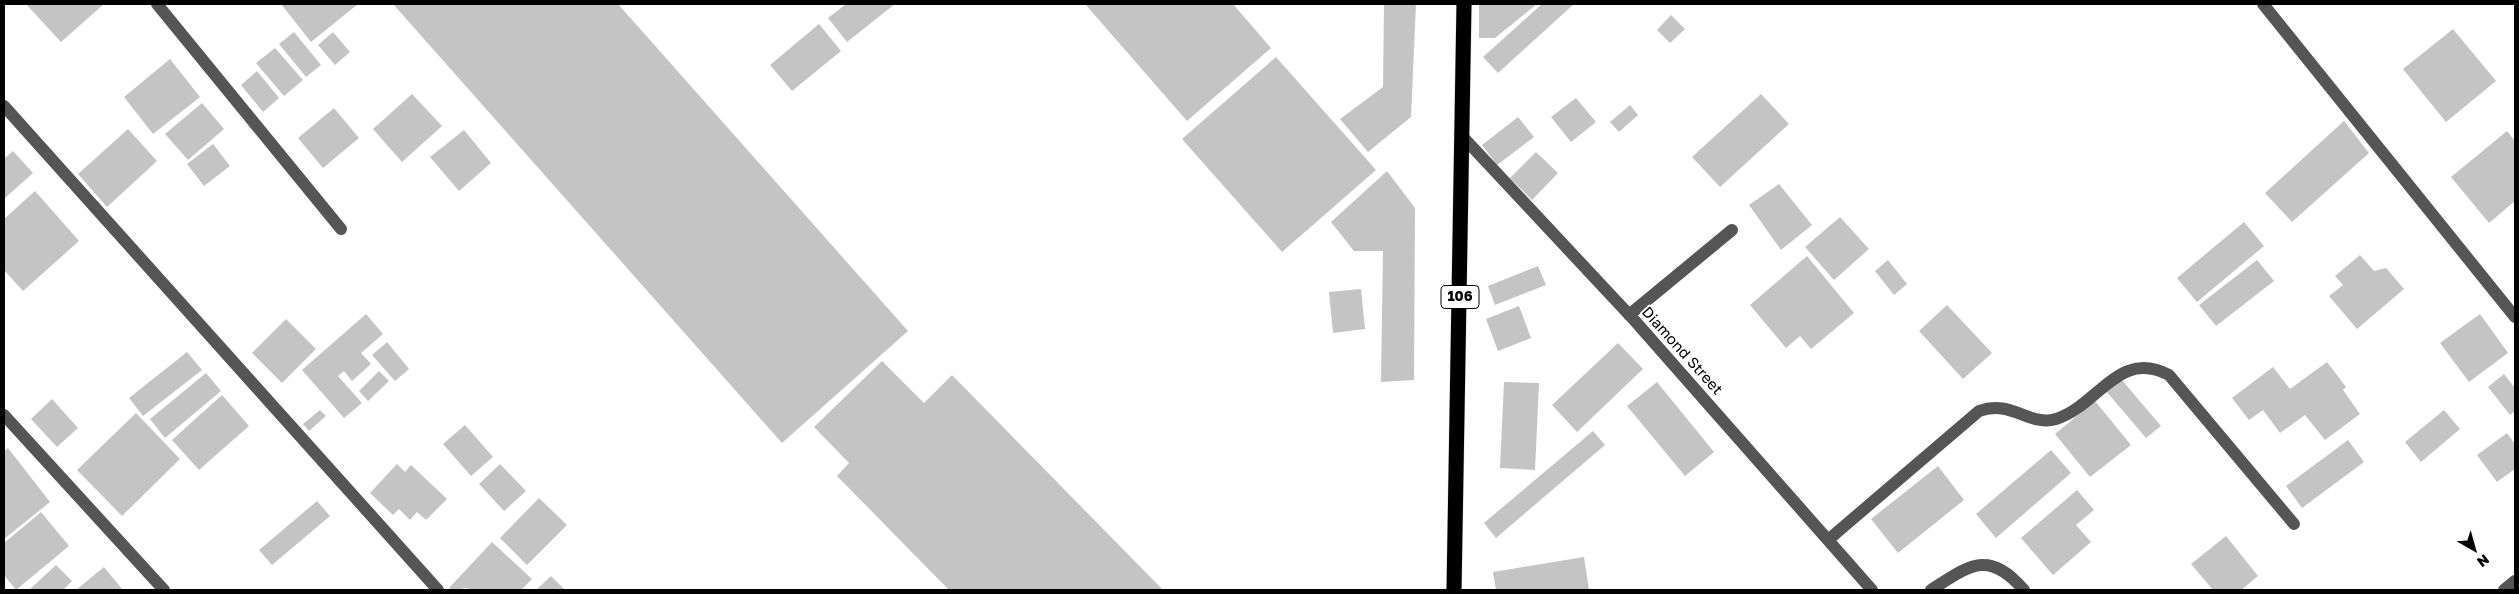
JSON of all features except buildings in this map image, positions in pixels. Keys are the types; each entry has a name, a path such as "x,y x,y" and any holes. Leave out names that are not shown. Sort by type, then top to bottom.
{"highway":[{"name":"106","path":"1454,590 1464,4"}],"street":[{"path":"157,4 341,229"},
{"path":"2263,4 2515,317"},
{"path":"4,106 438,590"},
{"name":"Diamond Street","path":"1463,137 1629,315 1872,590"},
{"path":"1629,315 1732,230"},
{"path":"1828,540 1979,411 1991,406 2013,409 2037,419 2054,420 2071,412 2125,370 2144,368 2158,369 2168,375 2294,524"},
{"path":"4,415 164,590"},
{"path":"1931,590 1966,568 1986,564 2004,572 2024,590"},
{"path":"2504,590 2515,581"}]}
